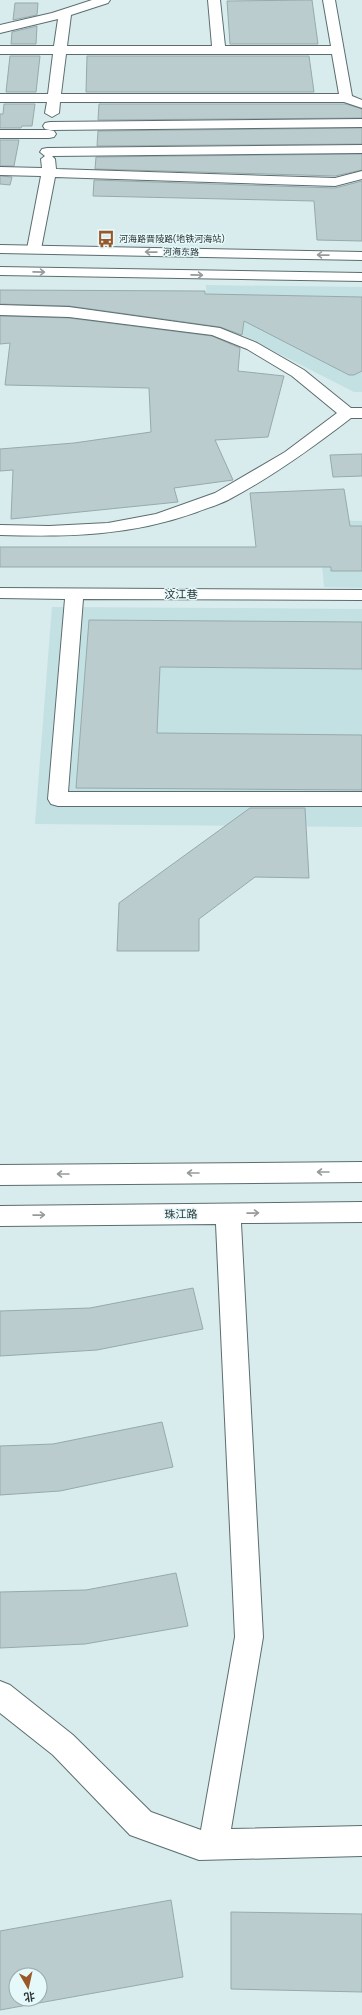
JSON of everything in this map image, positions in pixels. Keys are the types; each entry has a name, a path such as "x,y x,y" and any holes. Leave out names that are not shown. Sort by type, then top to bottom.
{"street":[{"path":"0,29 65,13 104,0"},
{"path":"214,0 218,50"},
{"path":"329,0 346,98"},
{"path":"34,250 49,173 47,152 49,130 65,13"},
{"path":"0,50 338,50"},
{"path":"0,98 346,98 362,104"},
{"path":"0,134 49,130 362,123"},
{"path":"47,152 362,149"},
{"path":"0,172 335,182 362,175"},
{"name":"河海东路","path":"0,249 362,256"},
{"path":"0,271 362,277"},
{"path":"0,310 69,312 215,331 252,346 298,373 354,413 292,456 221,497 160,519 108,528 49,531 0,530"},
{"name":"汶江巷","path":"0,593 362,596"},
{"path":"74,594 58,799 362,799"},
{"path":"0,1175 362,1172"},
{"name":"珠江路","path":"0,1216 362,1212"},
{"path":"213,1845 249,1637 228,1214"},
{"path":"0,1695 63,1745 141,1824 199,1845 362,1842"}],"shaded area":[{"path":"206,285 362,287 362,392 354,392 207,317"},
{"path":"318,520 362,521 362,588 324,587"},
{"path":"52,607 362,609 362,827 35,824"}],"building":[{"path":"312,0 318,44 230,44 227,1"},
{"path":"15,3 38,3 37,15 13,20"},
{"path":"37,26 36,44 11,44 12,32"},
{"path":"10,56 40,56 36,92 6,92"},
{"path":"87,56 309,56 314,92 86,92"},
{"path":"4,104 35,104 32,126 22,126 21,128 0,128 0,114 3,114"},
{"path":"99,104 346,104 362,109 362,118 98,120"},
{"path":"362,128 362,144 97,146 98,131"},
{"path":"0,140 19,140 14,166 0,166"},
{"path":"362,154 362,170 335,176 95,169 96,157"},
{"path":"0,176 12,177 10,185 0,184"},
{"path":"94,180 335,188 362,181 362,241 317,240 314,201 93,196"},
{"path":"0,290 205,291 205,294 362,297 362,371 354,375 349,375 244,321 242,335 220,327 69,306 0,304"},
{"path":"0,316 69,318 212,336 240,348 238,371 284,376 268,437 215,440 233,480 174,488 178,502 11,519 13,470 0,471 0,449 74,443 151,432 149,388 5,385 10,343 0,344"},
{"path":"362,454 362,476 333,477 330,455"},
{"path":"344,489 350,526 362,526 362,571 331,571 331,567 0,567 0,547 256,547 250,493"},
{"path":"89,620 362,622 362,669 160,667 157,733 362,735 362,790 76,788"},
{"path":"250,808 305,808 309,878 255,877 199,919 199,951 117,951 119,903"},
{"path":"193,1288 203,1329 97,1350 0,1356 0,1311 90,1308"},
{"path":"162,1422 173,1467 60,1491 0,1495 0,1446 53,1444"},
{"path":"176,1573 188,1626 85,1644 0,1648 0,1592 86,1590"},
{"path":"171,1900 183,1977 48,2001 48,1967 8,1967 8,2007 17,2007 0,2010 0,1931"},
{"path":"231,1912 362,1914 362,1992 231,1989"}],"place":[{"name":"河海路晋陵路(地铁河海站)","path":"106,239"}]}
